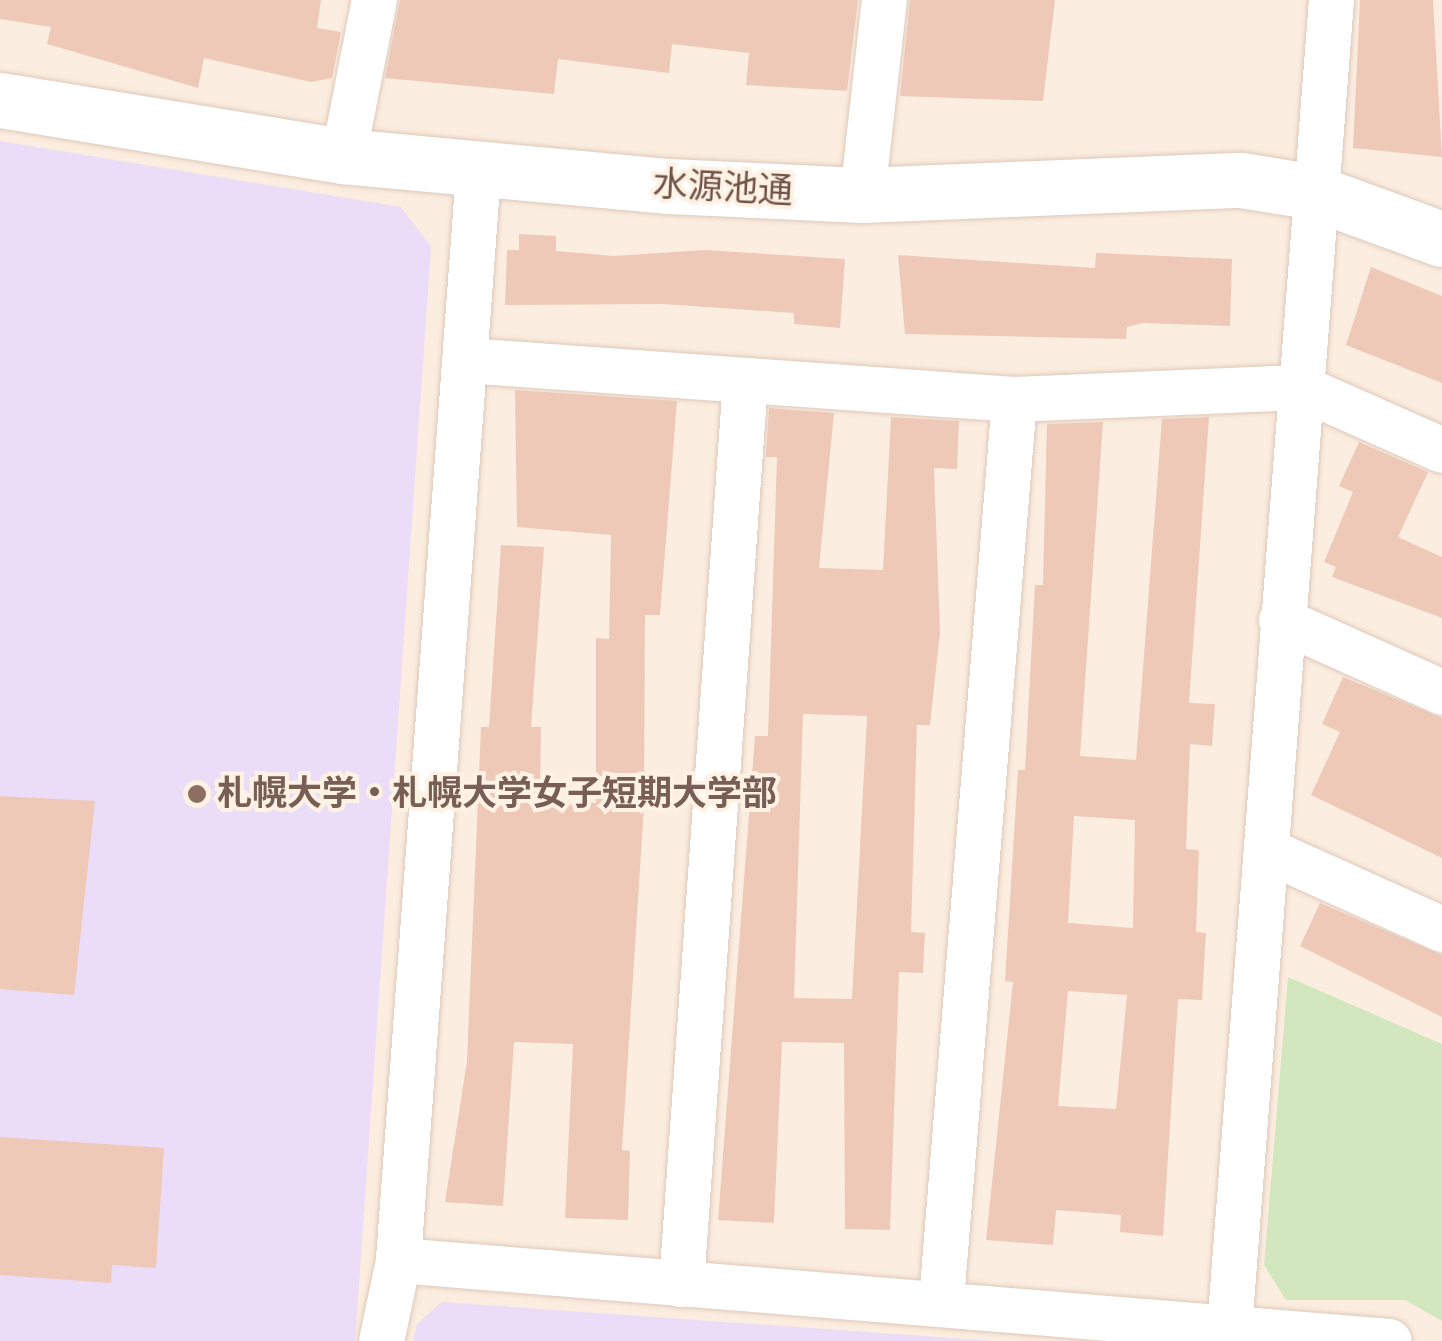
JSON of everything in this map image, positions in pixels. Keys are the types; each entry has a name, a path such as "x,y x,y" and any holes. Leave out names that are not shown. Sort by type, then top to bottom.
{"street":[{"path":"342,156 374,0"},
{"path":"862,195 884,0"},
{"path":"1229,1333 1300,387 1310,192 1331,0"},
{"name":"水源池通","path":"0,100 342,156 478,172 862,195 1199,178 1310,192 1442,239"},
{"path":"381,1341 398,1260 478,172"},
{"path":"465,360 1014,399 1300,387 1442,450"},
{"path":"681,1284 745,380"},
{"path":"941,1300 1014,399"},
{"path":"1281,620 1442,692"},
{"path":"1266,850 1442,929"},
{"path":"398,1260 681,1284 941,1300 1229,1333 1390,1341"}],"shaded area":[{"name":"札幌大学・札幌大学女子短期大学部","path":"0,141 401,207 431,247 355,1341 0,1341"},
{"path":"442,1302 994,1341 413,1341 417,1324"}],"green space":[{"path":"1288,977 1442,1044 1442,1321 1405,1300 1286,1300 1264,1265"}],"building":[{"path":"0,0 321,0 317,28 341,32 332,78 311,82 204,58 198,88 47,44 51,27 0,19"},
{"path":"400,0 858,0 847,91 746,85 749,53 672,44 669,73 558,59 554,94 385,78"},
{"path":"910,0 1055,0 1043,101 900,96"},
{"path":"1360,0 1433,0 1442,157 1353,148"},
{"path":"519,234 556,236 556,251 614,256 705,250 845,259 840,328 794,324 794,313 663,304 505,305 507,250 519,250"},
{"path":"1096,253 1232,259 1230,326 1143,323 1127,327 1126,339 905,334 898,255 1095,268"},
{"path":"1371,267 1442,296 1442,383 1346,345"},
{"path":"515,390 677,401 660,615 645,615 644,806 622,1150 630,1151 628,1220 565,1218 573,1044 514,1042 503,1206 445,1202 467,1061 481,727 489,727 501,545 544,547 531,727 541,727 540,800 596,803 596,638 609,639 611,535 517,527"},
{"path":"769,408 834,413 819,568 883,570 891,417 959,421 957,469 934,468 940,632 930,725 917,725 911,932 925,933 923,973 899,972 890,1230 845,1229 844,1043 782,1042 774,1223 718,1220 755,736 768,736 777,457 766,457","holes":["803,714 867,716 852,999 794,998"]},
{"path":"1209,417 1189,703 1215,704 1212,746 1190,744 1186,849 1199,850 1196,932 1206,933 1202,1000 1178,999 1163,1236 1120,1232 1121,1215 1056,1210 1053,1245 986,1240 1013,982 1005,981 1018,770 1025,770 1035,585 1043,585 1047,424 1103,422 1080,756 1136,760 1162,419","holes":["1074,816 1135,820 1133,928 1068,923","1068,991 1127,995 1116,1109 1058,1106"]},
{"path":"1359,442 1428,472 1398,537 1442,557 1442,618 1332,577 1336,567 1324,562 1353,492 1339,486"},
{"path":"1343,677 1442,718 1442,858 1311,795 1340,732 1322,724"},
{"path":"0,796 95,801 74,995 0,989"},
{"path":"1320,903 1442,955 1442,1017 1300,946"},
{"path":"0,1137 164,1148 156,1268 112,1265 111,1283 0,1275"}],"place":[{"name":"札幌大学・札幌大学女子短期大学部","path":"197,794"}]}
